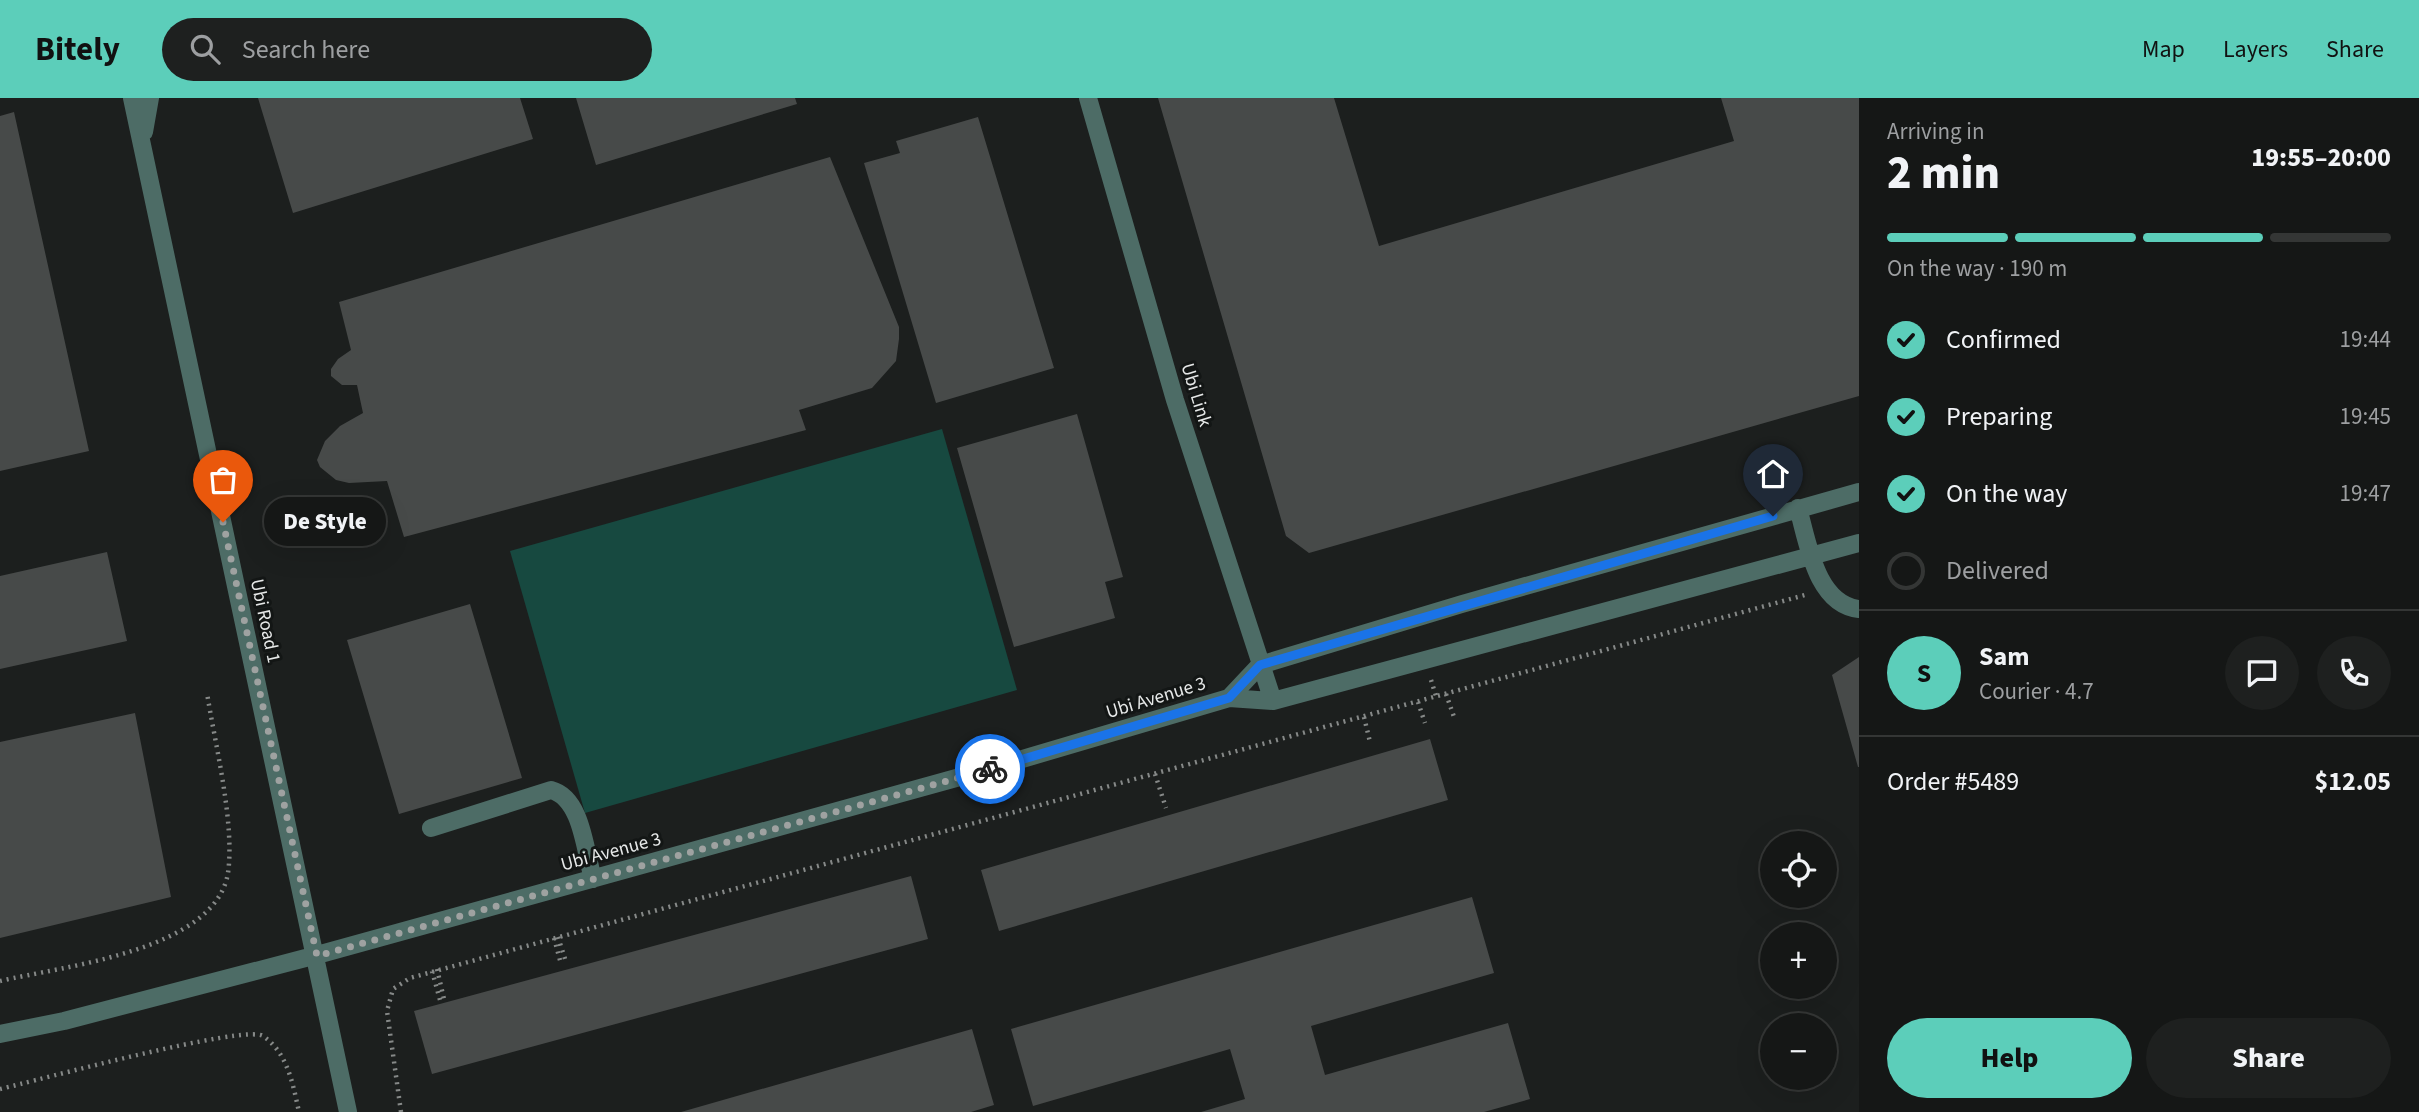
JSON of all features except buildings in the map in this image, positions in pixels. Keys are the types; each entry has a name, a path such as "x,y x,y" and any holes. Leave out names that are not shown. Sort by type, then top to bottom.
{"street":[{"name":"Ubi Road 1","path":"132,98 317,956 348,1112"},
{"path":"142,150 150,98"},
{"name":"Ubi Link","path":"1088,98 1175,400 1273,701"},
{"path":"1260,665 1859,492"},
{"path":"1798,508 1812,557 1826,589 1840,605 1859,609"},
{"name":"Ubi Avenue 3","path":"0,1034 64,1021 317,956 985,771 1229,698 1273,701 1859,543"},
{"name":"Ubi Avenue 3","path":"1229,698 1260,665"},
{"path":"431,828 551,790 562,793 572,804 593,879"}],"path":[{"path":"401,1112 387,1011 393,989 410,978 1826,589"},
{"path":"0,981 150,946 183,932 212,907 228,873 229,835 207,693"},
{"path":"1447,693 1455,717"},
{"path":"1418,702 1425,723"},
{"path":"1363,717 1370,742"},
{"path":"1155,774 1166,808"},
{"path":"556,937 563,963"},
{"path":"435,970 442,999"},
{"path":"0,1089 194,1043 240,1034 260,1034 275,1046 289,1071 299,1112"}],"green space":[{"path":"942,429 1017,690 585,813 510,551"}],"way so far":[{"path":"223,522 317,956 990,769"}],"place":[{"name":"De Style","path":"223,522"}],"route":[{"path":"990,769 1229,698 1260,665 1462,604 1773,516"}]}
